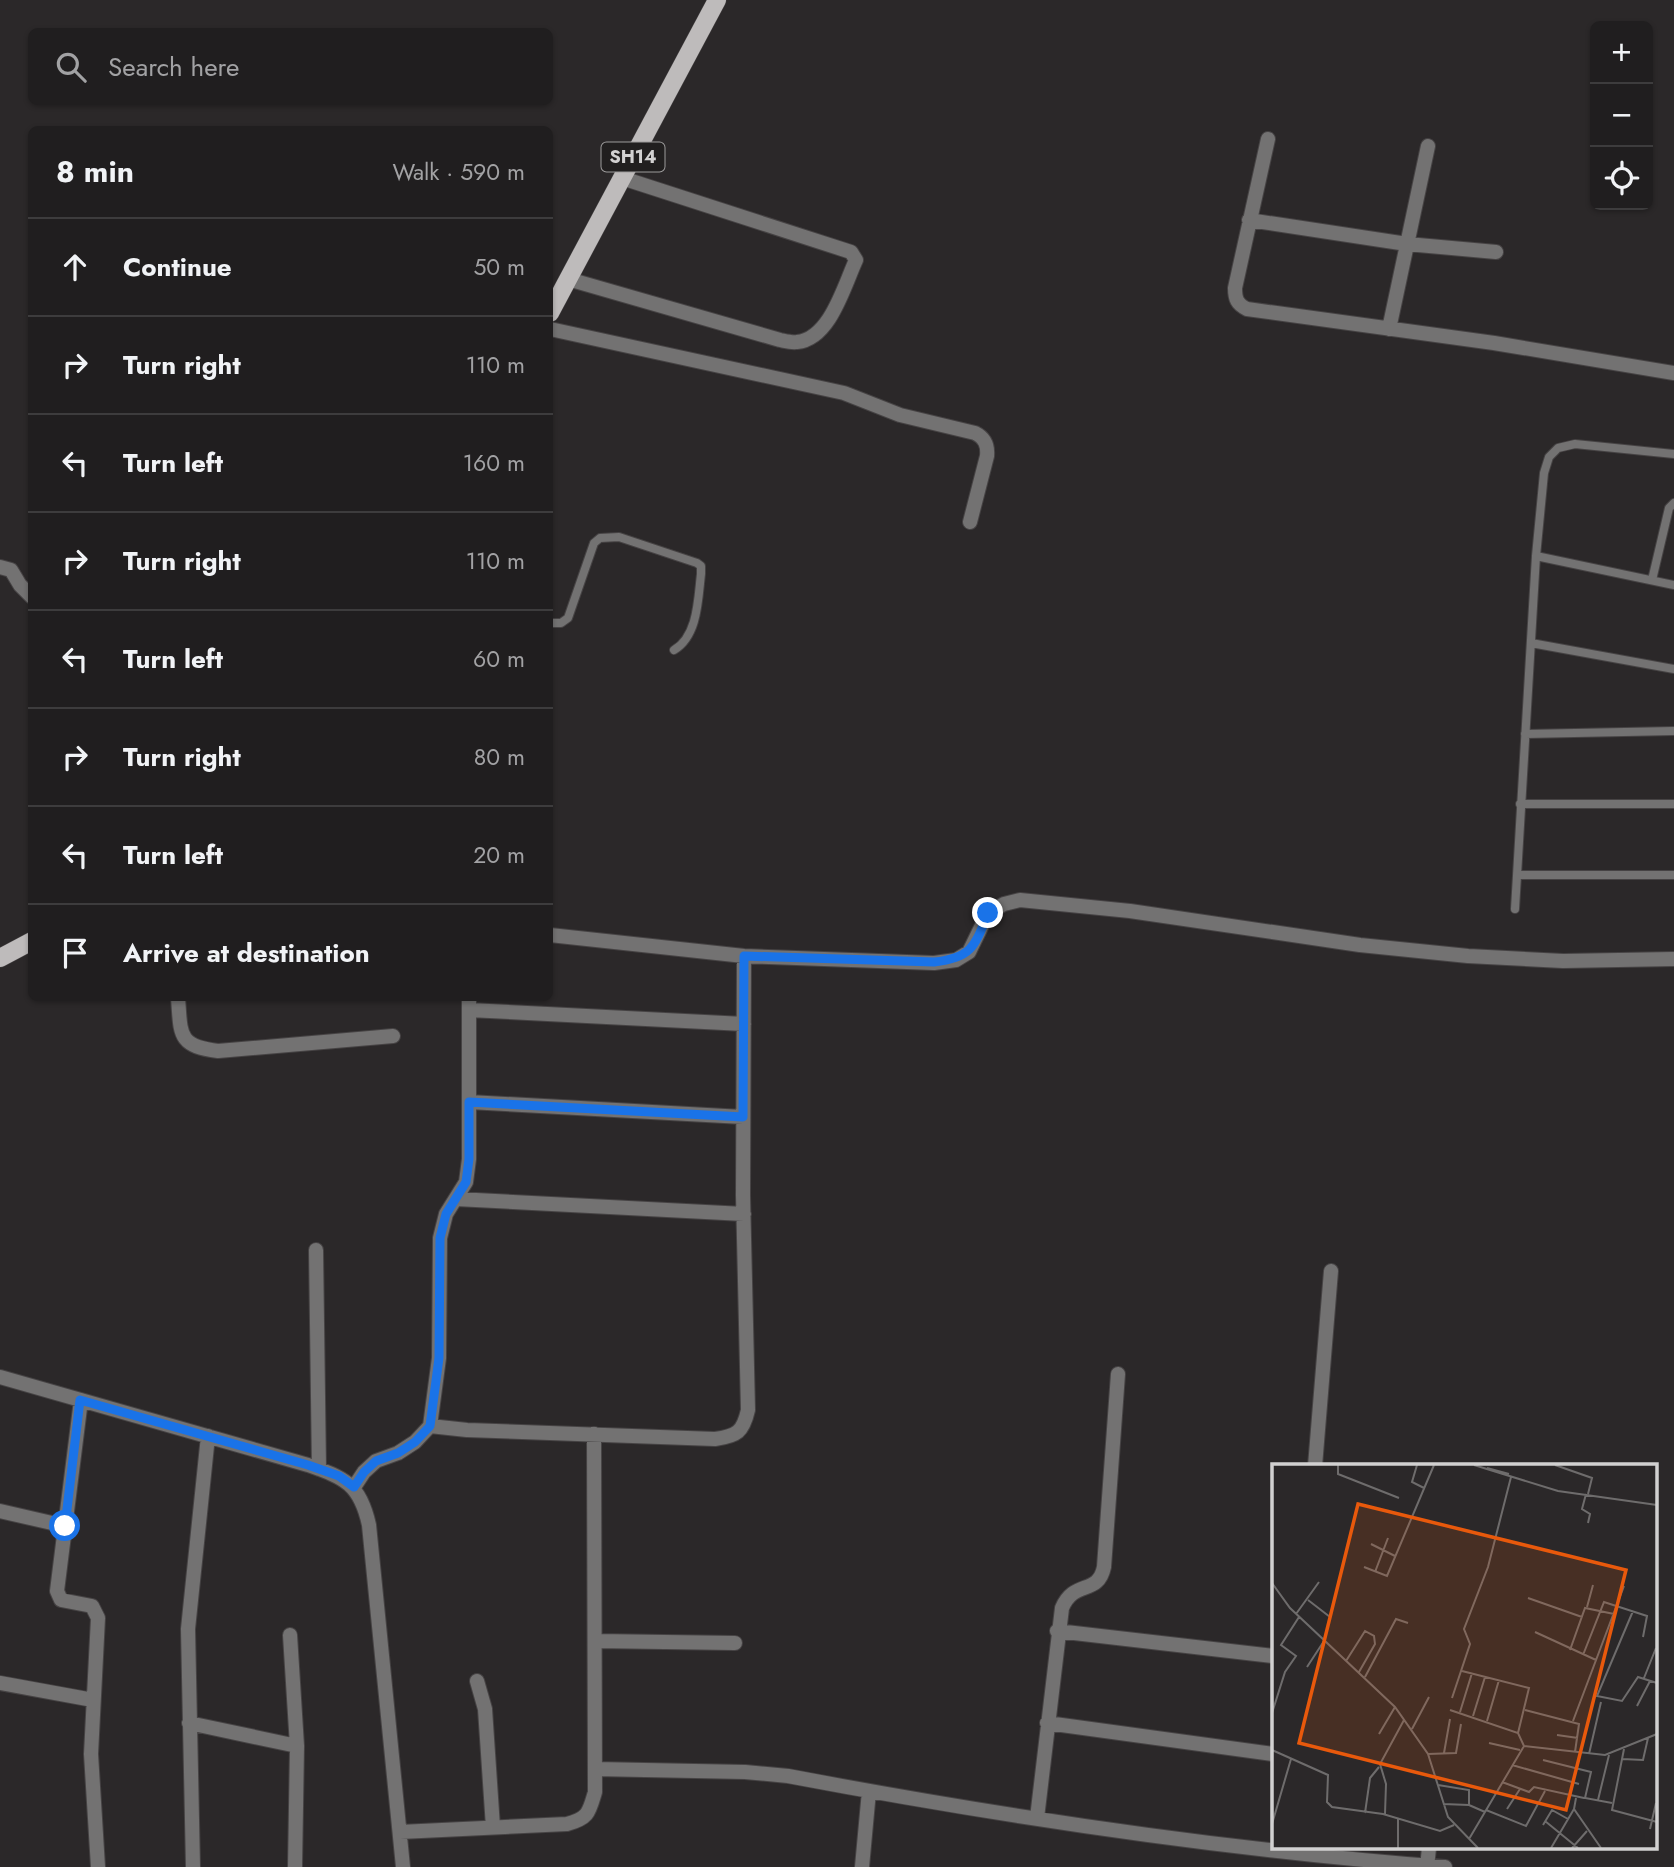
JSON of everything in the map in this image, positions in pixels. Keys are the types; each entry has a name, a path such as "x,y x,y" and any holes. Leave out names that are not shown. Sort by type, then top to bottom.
{"main road":[{"name":"SH14","path":"553,307 717,0"},
{"path":"0,958 28,943"}],"street":[{"path":"1268,139 1235,288 1235,298 1239,305 1247,309 1674,373"},
{"path":"1389,329 1428,146"},
{"path":"568,279 780,340 798,342 816,335 830,318 856,260 851,252 622,178"},
{"path":"1249,220 1407,244 1496,252"},
{"path":"553,330 844,393 900,415 975,433 982,437 988,447 970,522"},
{"path":"0,568 11,570 28,593"},
{"path":"553,934 744,956 934,962 956,960 969,952 988,913 1004,904 1020,900 1130,911 1360,945 1468,956 1563,961 1674,959"},
{"path":"430,1426 715,1440 733,1436 745,1425 748,1410 743,1117 744,956"},
{"path":"178,1001 181,1030 186,1041 197,1049 218,1051 393,1036"},
{"path":"354,1487 376,1461 398,1453 415,1442 430,1426 439,1358 440,1238 446,1214 466,1182 469,1159 469,1004 744,1024"},
{"path":"469,1102 743,1117"},
{"path":"456,1199 744,1214"},
{"path":"316,1250 318,1469"},
{"path":"1315,1464 1331,1271"},
{"path":"1037,1818 1058,1632 1066,1597 1092,1586 1102,1577 1118,1374"},
{"path":"0,1377 318,1469 339,1476 354,1487 365,1507 369,1525 403,1867"},
{"path":"80,1400 57,1591 61,1600 87,1604 96,1610 98,1618 91,1754 98,1867"},
{"path":"400,1832 567,1824 582,1820 590,1810 595,1792 594,1434"},
{"path":"193,1867 188,1629 208,1436"},
{"path":"0,1511 65,1526"},
{"path":"1058,1632 1272,1656"},
{"path":"290,1635 297,1746 295,1867"},
{"path":"595,1641 735,1643"},
{"path":"477,1681 485,1709 493,1827"},
{"path":"0,1682 93,1700"},
{"path":"190,1723 297,1746"},
{"path":"1047,1723 1272,1754"},
{"path":"595,1769 746,1772 788,1776 1037,1818 1272,1848"},
{"path":"862,1867 869,1791"},
{"path":"1306,1850 1369,1854 1445,1867"}],"lane":[{"path":"1515,909 1536,556 1544,473 1549,457 1558,448 1575,444 1674,454"},
{"path":"1652,580 1669,508 1674,503"},
{"path":"553,623 561,623 568,618 594,543 600,538 620,537 701,566 693,624 681,646 674,650"},
{"path":"1536,556 1674,585"},
{"path":"1531,643 1674,670"},
{"path":"1525,734 1674,731"},
{"path":"1520,804 1674,804"},
{"path":"1517,875 1674,875"}],"route":[{"path":"65,1526 80,1400 308,1465 339,1476 354,1487 376,1461 398,1453 415,1442 430,1426 439,1358 440,1238 446,1214 466,1182 469,1159 469,1102 743,1117 744,956 934,962 956,960 969,952 988,913"}]}
